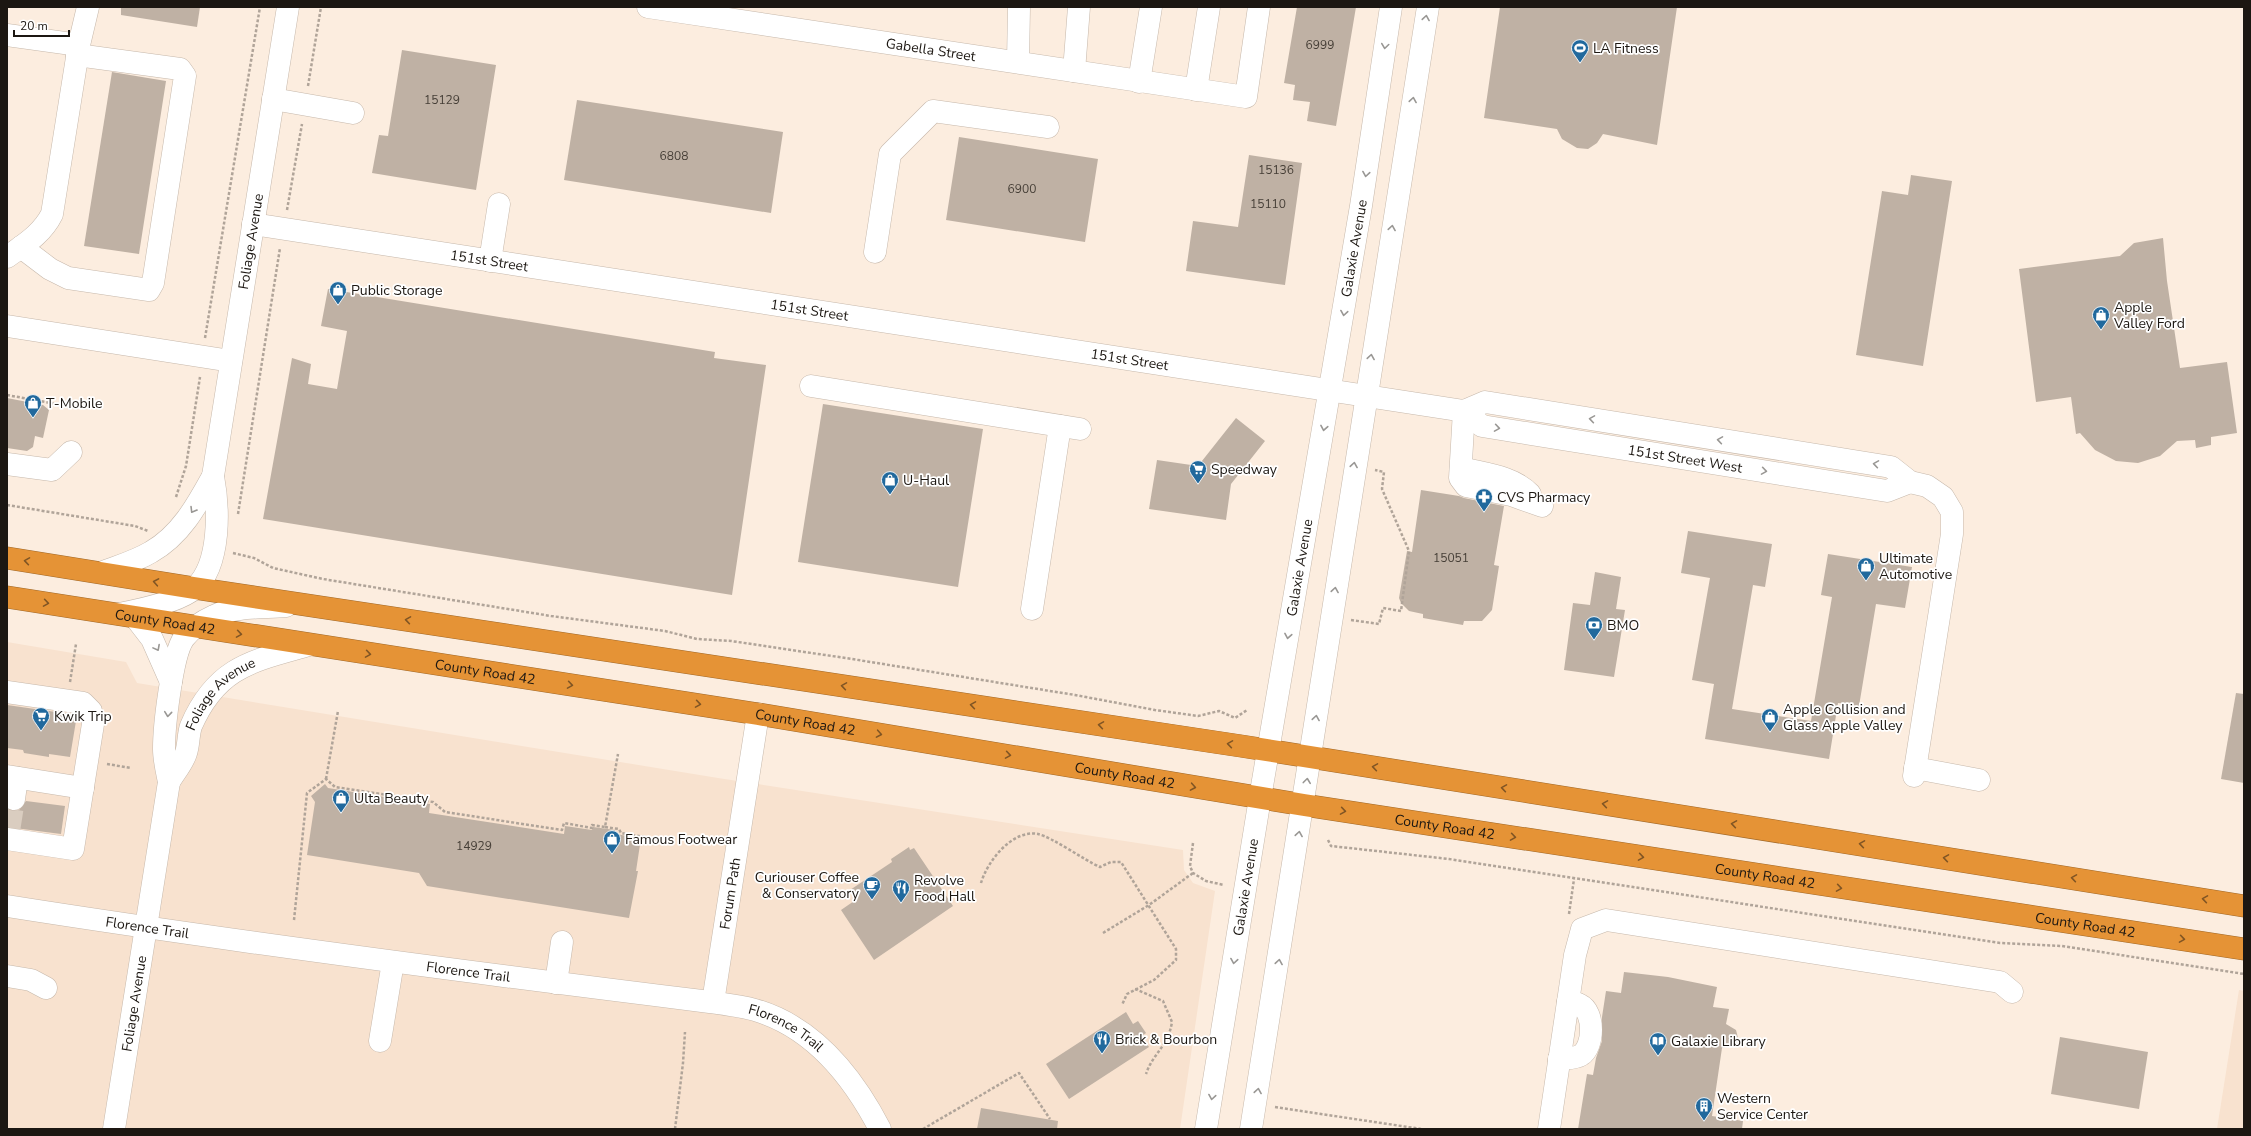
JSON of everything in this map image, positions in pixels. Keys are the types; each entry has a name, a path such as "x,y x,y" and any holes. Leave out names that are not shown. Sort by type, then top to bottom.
{"highway":[{"path":"7,558 103,572 228,594 1268,750 2244,906"},
{"name":"County Road 42","path":"7,597 195,628 758,714 1304,805 2244,949"}],"street":[{"path":"7,34 78,50 180,69 185,76 153,283 149,290 68,278 14,252 45,227 52,214 78,50 88,7"},
{"name":"Foliage Avenue","path":"126,616 164,603 194,588 222,552 218,502 213,476 288,7"},
{"name":"Gabella Street","path":"648,7 1246,97 1259,7"},
{"path":"1018,62 1019,7"},
{"path":"1074,71 1080,7"},
{"path":"1139,82 1151,7"},
{"path":"1196,90 1210,7"},
{"name":"Galaxie Avenue","path":"1207,1129 1268,750 1331,390 1368,162 1391,7"},
{"path":"1251,1129 1304,805 1365,395 1428,7"},
{"path":"273,99 353,113"},
{"path":"875,252 890,154 933,111 1048,127"},
{"path":"490,261 499,204"},
{"name":"151st Street","path":"253,224 1365,395"},
{"path":"7,326 231,361"},
{"path":"811,386 1070,427 1032,608"},
{"path":"1365,395 1464,411 1460,478 1466,486 1511,496 1542,506"},
{"name":"151st Street West","path":"1464,411 1482,426 1887,491 1910,482 1927,486 1943,497 1952,512 1952,534 1915,772 1979,780"},
{"path":"7,464 52,470 71,452"},
{"name":"Foliage Avenue","path":"103,572 152,552 169,539 188,519 213,476"},
{"path":"222,552 228,594"},
{"name":"Foliage Avenue","path":"114,1129 169,782 164,750 171,682 178,651 184,638 195,628 215,616 236,610 304,605"},
{"path":"126,616 152,639 171,682"},
{"name":"Foliage Avenue","path":"169,782 186,754 190,728 200,708 213,690 229,674 248,662 309,645"},
{"path":"7,692 83,703 91,711 93,724 73,849 7,837"},
{"name":"Forum Path","path":"713,1002 758,714"},
{"path":"14,799 12,777 83,788"},
{"name":"Florence Trail","path":"7,906 147,928 392,962 713,1002 755,1010 794,1028 829,1054 844,1071 880,1129"},
{"path":"1549,1129 1568,1002 1582,929 1606,920 2000,982 2012,992"},
{"path":"556,983 562,942"},
{"path":"380,1041 392,962"},
{"path":"7,976 31,980 46,988"}],"path":[{"path":"176,498 186,466 260,7"},
{"path":"237,522 288,198"},
{"path":"7,395 78,408"},
{"path":"1351,620 1379,624 1383,608 1401,611 1409,551 1382,489 1384,472 1372,469"},
{"path":"7,505 135,526 169,539"},
{"path":"222,552 254,558 273,568 323,579 551,616 665,631 697,639 731,641 852,658 1198,716 1219,711 1235,718 1247,710"},
{"path":"67,701 76,644"},
{"path":"294,920 307,793 326,779 338,711"},
{"path":"605,827 618,754"},
{"path":"326,779 335,786 433,802 445,812 562,830 564,823 592,828 592,825 619,829 621,833 663,840"},
{"path":"981,883 984,873 1000,849 1025,836 1037,834 1100,867 1110,862 1121,862 1176,949 1176,960 1154,980 1127,994 1122,1005"},
{"path":"1328,840 1331,846 1449,859 2000,943 2062,946 2244,974"},
{"path":"1193,843 1190,866 1193,874 1206,881 1224,885"},
{"path":"1103,932 1149,905 1193,874"},
{"path":"1572,918 1568,913 1574,878"},
{"path":"1135,989 1163,1001 1172,1022 1165,1046 1154,1059 1146,1074"},
{"path":"675,1129 685,1032"},
{"path":"923,1129 1019,1073 1050,1119"},
{"path":"1275,1107 1421,1129"}],"shaded area":[{"path":"7,642 126,662 137,683 718,778 1183,850 1184,870 1193,883 1215,891 1180,1129 7,1129"},
{"path":"2239,990 2244,991 2244,1129 2217,1129"}],"building":[{"path":"121,7 200,7 197,27 121,15"},
{"path":"1297,7 1356,7 1336,126 1307,121 1310,102 1293,100 1295,85 1284,83"},
{"name":"LA Fitness","path":"1500,7 1677,7 1657,145 1603,134 1597,143 1588,149 1577,148 1562,139 1557,129 1484,118"},
{"path":"402,50 496,65 476,190 372,173 379,135 388,136"},
{"path":"112,72 166,81 139,254 84,246"},
{"path":"577,100 783,132 771,213 564,180"},
{"path":"959,137 1098,159 1085,242 946,220"},
{"path":"1249,155 1302,163 1285,285 1186,271 1193,221 1238,227"},
{"path":"1911,175 1952,181 1923,366 1856,355 1882,191 1908,195"},
{"name":"Apple Valley Ford","path":"2163,238 2167,281 2180,368 2227,362 2237,433 2211,437 2211,445 2196,448 2195,440 2177,441 2160,456 2138,463 2116,461 2095,450 2080,433 2076,434 2071,397 2036,402 2019,269 2120,256 2134,243"},
{"path":"328,289 715,352 714,358 766,365 732,595 263,519 292,358 311,364 308,384 337,389 347,331 321,326"},
{"path":"7,398 43,405 49,410 43,438 35,436 33,447 27,451 7,448"},
{"name":"U-Haul","path":"823,404 983,429 958,587 798,562"},
{"path":"1236,418 1265,441 1231,484 1226,520 1149,509 1157,460 1198,466"},
{"name":"CVS Pharmacy","path":"1421,490 1459,496 1504,506 1494,565 1499,566 1492,610 1482,621 1464,621 1463,625 1423,618 1423,614 1409,611 1401,603 1399,598 1407,551 1412,552"},
{"path":"1688,531 1772,544 1765,587 1753,585 1732,709 1811,721 1832,597 1821,595 1828,554 1912,567 1905,608 1876,604 1859,706 1838,703 1829,759 1705,739 1714,684 1692,680 1710,578 1681,573"},
{"name":"BMO","path":"1595,572 1621,577 1616,609 1625,610 1614,677 1564,670 1573,603 1590,605"},
{"path":"2236,693 2244,694 2244,783 2221,779"},
{"name":"Kwik Trip","path":"7,705 77,715 70,757 49,754 49,757 24,753 23,750 7,748"},
{"path":"325,784 328,788 430,804 429,813 564,834 565,826 592,830 593,827 615,830 615,834 641,838 636,871 638,871 629,918 427,886 419,873 307,855 315,802 311,796"},
{"path":"26,801 65,806 61,834 7,827 7,809 13,811 19,810"},
{"name":"Revolve Food Hall","path":"909,847 910,850 914,848 953,906 874,960 841,910 857,899 850,890 892,862 891,859"},
{"name":"Galaxie Library","path":"1624,972 1668,977 1717,987 1713,1007 1729,1009 1726,1024 1736,1030 1738,1038 1735,1046 1722,1048 1712,1116 1743,1121 1742,1129 1578,1129 1587,1074 1593,1075 1596,1058 1602,1041 1602,1017 1606,991 1621,993"},
{"path":"1126,1012 1133,1024 1138,1021 1146,1033 1142,1036 1149,1047 1069,1099 1046,1064"},
{"path":"2060,1037 2148,1052 2139,1109 2051,1094"},
{"path":"981,1108 1058,1121 1057,1129 977,1129"}],"tunnel":[{"path":"9,831 14,799"}],"place":[{"name":"LA Fitness","path":"1580,63"},
{"name":"Public Storage","path":"338,305"},
{"name":"Apple Valley Ford","path":"2101,330"},
{"name":"T-Mobile","path":"33,418"},
{"name":"Speedway","path":"1198,484"},
{"name":"U-Haul","path":"890,495"},
{"name":"CVS Pharmacy","path":"1484,512"},
{"name":"Ultimate Automotive","path":"1866,581"},
{"name":"BMO","path":"1594,640"},
{"name":"Kwik Trip","path":"41,731"},
{"name":"Apple Collision and Glass Apple Valley","path":"1770,732"},
{"name":"Ulta Beauty","path":"341,813"},
{"name":"Famous Footwear","path":"612,854"},
{"name":"Curiouser Coffee & Conservatory","path":"872,900"},
{"name":"Revolve Food Hall","path":"901,903"},
{"name":"Brick & Bourbon","path":"1102,1054"},
{"name":"Galaxie Library","path":"1658,1056"},
{"name":"Western Service Center","path":"1704,1121"}]}
